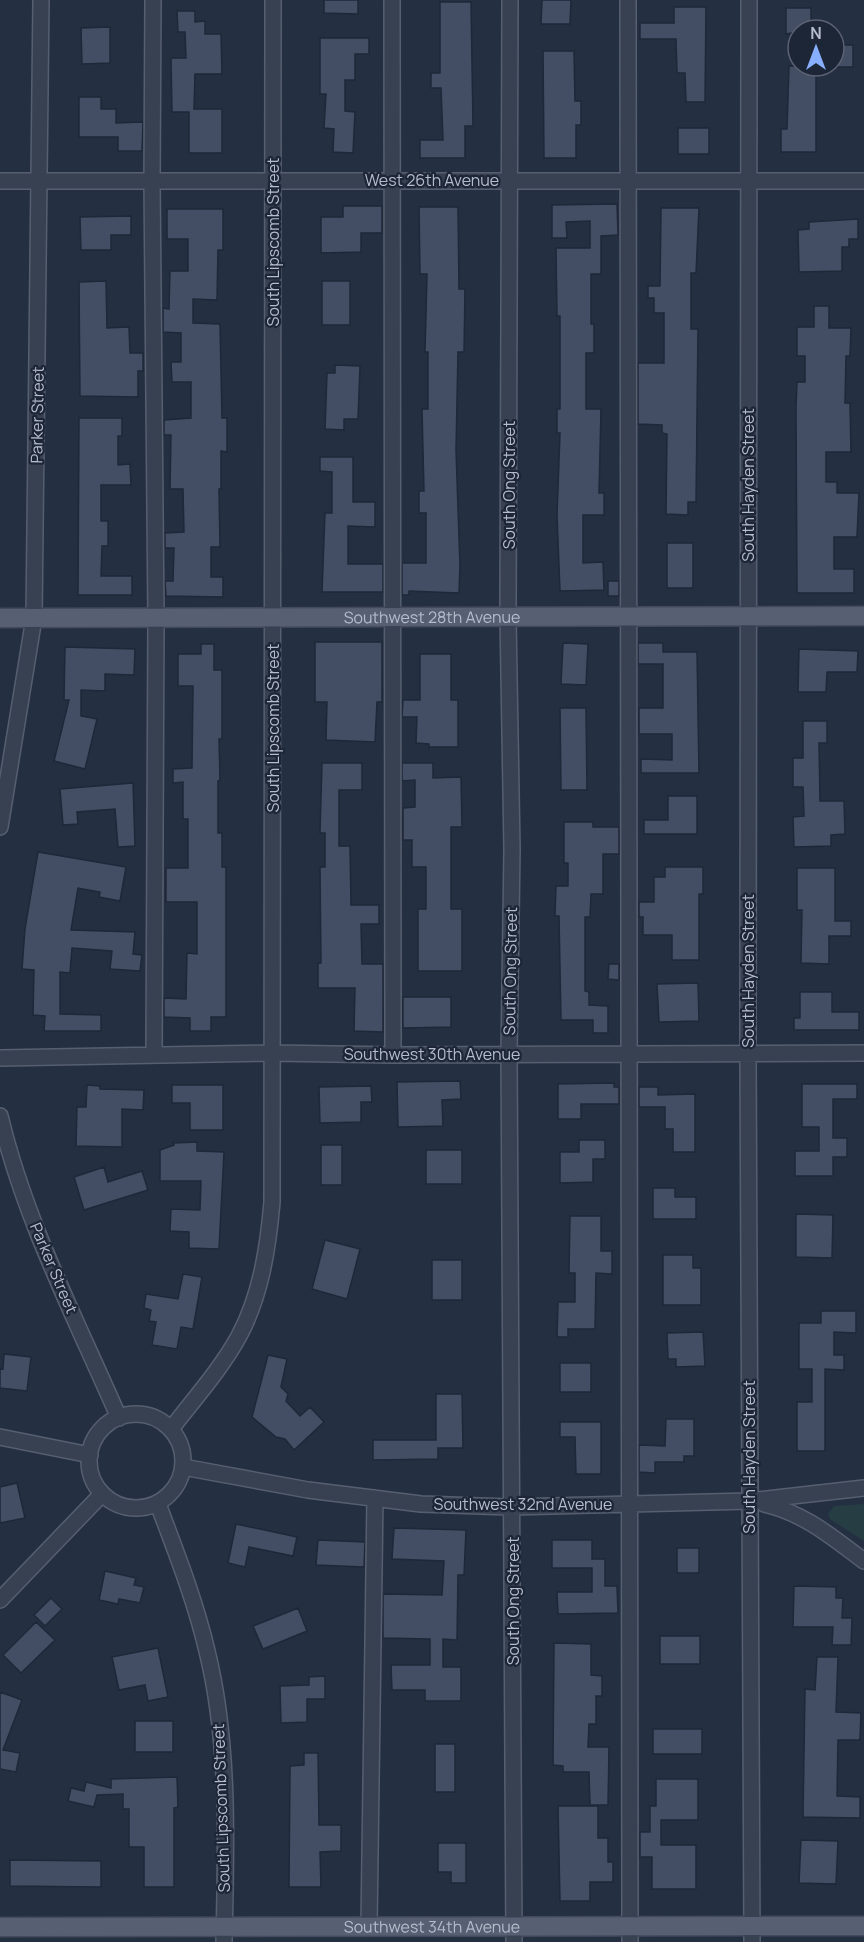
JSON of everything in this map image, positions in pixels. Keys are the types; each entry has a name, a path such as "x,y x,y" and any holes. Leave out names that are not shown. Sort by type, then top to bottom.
{"main road":[{"name":"Southwest 28th Avenue","path":"0,618 864,616"},
{"name":"Southwest 34th Avenue","path":"0,1927 225,1934 369,1926 514,1934 752,1934 864,1926"}],"street":[{"name":"Parker Street","path":"0,827 34,618 41,0"},
{"path":"153,0 152,181 156,618 154,1055"},
{"name":"South Lipscomb Street","path":"171,1429 239,1336 265,1262 272,1202 274,1053 273,0"},
{"path":"392,0 393,1055"},
{"name":"South Ong Street","path":"510,0 508,617 512,849 509,1054 514,1934"},
{"path":"628,0 630,1934"},
{"name":"South Hayden Street","path":"749,0 747,615 752,1934"},
{"name":"West 26th Avenue","path":"0,181 864,181"},
{"name":"Southwest 30th Avenue","path":"0,1058 274,1053 393,1055 864,1053"},
{"name":"Parker Street","path":"0,1116 10,1158 42,1243 119,1418"},
{"path":"141,1414 152,1417 171,1429 183,1454 183,1467 175,1488 158,1504 144,1508 129,1508 115,1503 102,1494 92,1476 90,1455 99,1432 119,1418 141,1414"},
{"path":"0,1437 90,1455"},
{"name":"Southwest 32nd Avenue","path":"183,1467 308,1490 421,1504 513,1507 749,1501 864,1488"},
{"path":"0,1600 102,1494"},
{"path":"369,1926 375,1498"},
{"path":"749,1501 786,1509 806,1518 864,1561"},
{"name":"South Lipscomb Street","path":"158,1504 189,1588 208,1652 218,1715 224,1791 225,1934"}],"green space":[{"path":"864,1504 864,1541 830,1519 828,1514 834,1506"}],"building":[{"path":"324,0 358,0 358,14 324,13"},
{"path":"542,0 571,0 570,24 541,24"},
{"path":"440,2 471,2 473,126 465,126 465,158 420,158 420,140 443,140 441,88 431,88 431,73 440,73"},
{"path":"674,7 706,7 705,102 686,102 685,73 677,73 676,39 640,39 640,23 674,23"},
{"path":"786,8 811,8 811,18 786,18"},
{"path":"177,11 195,11 195,22 205,21 205,34 221,34 222,74 195,74 194,109 222,109 222,153 189,153 189,112 172,112 171,58 186,58 185,32 178,32"},
{"path":"110,27 110,63 82,64 81,28"},
{"path":"320,38 369,38 369,54 355,54 355,80 345,80 345,111 355,112 353,153 333,152 334,129 324,128 326,94 320,94"},
{"path":"846,45 853,45 853,67 846,67"},
{"path":"543,51 574,51 575,101 581,101 581,125 576,125 576,158 544,158"},
{"path":"789,78 816,78 816,152 781,152 781,129 787,129"},
{"path":"79,97 101,97 101,109 116,109 116,123 143,122 142,151 118,151 118,137 79,137"},
{"path":"678,128 709,128 709,154 678,154"},
{"path":"617,204 618,235 601,236 601,274 591,274 591,324 594,324 594,353 586,353 586,409 601,409 599,493 604,493 604,515 583,515 583,563 603,562 604,590 560,591 557,515 560,433 557,433 557,409 560,409 560,316 557,316 556,248 590,248 590,221 566,222 567,238 552,238 552,205"},
{"path":"343,206 382,206 382,233 361,233 361,252 321,253 321,217 343,217"},
{"path":"419,207 458,207 459,289 465,289 464,352 458,352 456,450 459,593 409,591 409,595 402,595 402,563 426,563 426,513 419,513 419,491 424,491 422,409 428,409 428,352 425,352 427,274 420,274"},
{"path":"661,208 699,208 696,273 691,273 691,329 698,329 696,502 688,502 688,515 666,514 667,434 662,433 662,425 638,424 638,363 664,363 664,313 654,313 654,298 648,298 648,286 660,286"},
{"path":"167,209 223,209 223,250 218,250 217,300 193,299 193,323 220,324 222,418 227,418 227,452 221,451 220,547 211,547 211,577 223,577 223,597 166,596 165,581 173,581 174,548 165,548 165,533 184,532 183,489 170,489 171,435 164,435 164,420 191,418 191,382 172,382 171,362 181,362 181,333 163,332 163,308 169,309 170,271 188,271 188,239 167,239"},
{"path":"131,216 131,235 111,235 111,250 81,250 80,217"},
{"path":"858,219 858,239 849,239 849,247 842,247 842,271 799,272 798,230 809,229 809,222"},
{"path":"106,281 107,328 129,327 130,353 143,353 143,371 138,371 138,397 80,396 79,282"},
{"path":"322,281 350,281 350,325 322,325"},
{"path":"814,306 829,306 829,328 851,328 850,356 846,356 845,403 850,403 851,452 826,452 826,482 837,482 837,493 859,493 857,537 834,537 834,569 854,569 854,593 797,593 796,408 797,382 805,382 805,356 797,356 797,327 814,327"},
{"path":"335,365 360,366 358,419 344,419 344,430 325,429 327,373 335,373"},
{"path":"79,418 122,418 122,436 118,436 118,465 130,464 131,485 101,485 101,521 108,521 108,546 102,546 101,576 132,576 132,595 78,595"},
{"path":"320,457 353,457 353,502 375,502 375,527 348,526 348,564 383,564 383,592 322,592 325,513 332,513 332,472 320,471"},
{"path":"667,543 693,543 693,588 667,588"},
{"path":"608,581 619,581 619,596 608,596"},
{"path":"315,642 382,642 382,702 377,702 375,742 326,740 327,702 315,702"},
{"path":"563,643 588,644 586,685 561,684"},
{"path":"638,643 663,643 663,652 697,652 699,773 641,773 641,759 672,760 672,734 639,734 639,708 663,708 663,664 638,664"},
{"path":"201,644 214,644 214,670 222,670 218,833 222,833 222,867 226,867 226,1017 211,1017 211,1031 190,1031 190,1018 164,1017 164,998 186,999 187,953 197,954 197,902 166,902 166,868 188,868 188,819 183,819 183,782 173,783 173,769 192,768 193,686 178,686 178,654 201,654"},
{"path":"65,647 135,649 134,675 105,674 105,691 81,690 81,716 97,719 85,769 54,761 69,700 64,700"},
{"path":"799,649 858,651 857,672 827,672 826,692 798,692"},
{"path":"420,654 451,654 451,700 458,700 458,747 429,747 429,744 416,743 417,717 402,717 403,700 420,700"},
{"path":"560,708 586,708 587,790 561,790"},
{"path":"803,721 827,721 827,743 819,743 820,801 844,801 845,834 831,835 831,846 794,847 793,817 804,816 803,787 793,787 793,758 803,758"},
{"path":"322,763 362,763 362,790 339,790 339,846 350,846 351,905 379,905 379,924 361,924 362,964 383,964 383,1032 354,1031 355,988 318,988 318,963 321,963 320,867 325,867 325,833 320,833"},
{"path":"402,763 433,763 433,778 461,777 462,827 451,827 451,909 462,909 462,971 418,971 418,909 426,909 426,867 412,867 412,840 403,840 403,808 415,807 415,780 402,781"},
{"path":"133,783 135,846 118,847 115,809 77,812 78,824 63,825 60,789"},
{"path":"668,796 697,796 697,834 644,834 644,820 668,820"},
{"path":"564,822 593,822 593,827 619,827 619,854 603,854 603,894 591,894 590,917 585,917 585,991 589,992 589,1005 608,1006 608,1033 593,1033 593,1020 561,1020 559,916 555,916 556,886 568,886 568,863 564,863"},
{"path":"38,852 126,867 120,901 99,897 100,892 78,888 71,930 135,932 133,954 142,955 140,971 110,969 112,951 72,948 70,973 60,972 60,1014 101,1015 101,1031 44,1031 45,1016 33,1015 34,970 22,969 25,929"},
{"path":"665,867 703,867 703,894 699,894 699,960 672,960 672,935 643,935 643,917 639,917 639,902 654,902 654,877 665,877"},
{"path":"797,868 835,868 835,921 851,921 851,936 829,936 829,964 801,963 802,910 797,910"},
{"path":"609,964 619,964 619,980 608,979"},
{"path":"698,983 699,1021 659,1022 657,984"},
{"path":"800,992 832,992 832,1012 859,1012 859,1030 794,1030 794,1018 800,1018"},
{"path":"403,997 451,997 451,1027 403,1028"},
{"path":"460,1081 461,1099 442,1100 443,1126 398,1127 397,1082"},
{"path":"614,1083 614,1087 619,1087 619,1104 581,1104 581,1119 558,1119 558,1084"},
{"path":"802,1084 857,1084 857,1099 833,1099 833,1138 847,1138 847,1157 833,1157 833,1176 795,1176 795,1151 819,1151 819,1127 802,1127"},
{"path":"87,1085 100,1086 100,1089 144,1090 143,1110 122,1109 122,1147 76,1146 77,1107 86,1107"},
{"path":"172,1085 223,1085 223,1130 190,1130 190,1103 172,1103"},
{"path":"371,1086 372,1102 361,1102 361,1122 320,1123 319,1087"},
{"path":"639,1087 658,1087 658,1095 695,1094 695,1152 673,1152 673,1129 665,1129 665,1107 639,1107"},
{"path":"579,1140 605,1140 605,1159 593,1159 593,1182 560,1183 560,1152 579,1152"},
{"path":"197,1142 197,1151 224,1152 219,1249 189,1248 189,1232 170,1231 171,1209 200,1210 201,1181 160,1181 160,1150 174,1145 173,1143"},
{"path":"321,1145 342,1145 342,1185 321,1185"},
{"path":"426,1150 462,1150 462,1184 426,1184"},
{"path":"104,1167 108,1182 142,1171 148,1190 84,1210 74,1177"},
{"path":"653,1188 675,1188 675,1197 696,1197 696,1219 653,1219"},
{"path":"796,1214 833,1215 832,1258 796,1257"},
{"path":"570,1216 601,1216 601,1251 612,1251 612,1274 596,1273 595,1329 568,1329 568,1337 557,1337 558,1302 575,1302 575,1273 569,1273"},
{"path":"325,1240 360,1249 347,1299 312,1289"},
{"path":"663,1255 693,1255 693,1268 701,1268 701,1305 663,1305"},
{"path":"432,1260 462,1260 462,1300 432,1300"},
{"path":"183,1274 202,1277 193,1329 181,1327 177,1349 152,1345 156,1322 149,1321 151,1310 144,1308 146,1294 178,1299"},
{"path":"821,1311 856,1311 856,1333 834,1332 834,1355 844,1355 844,1370 825,1369 825,1451 797,1451 797,1402 812,1402 812,1369 799,1369 799,1323 821,1323"},
{"path":"703,1332 705,1366 676,1367 676,1359 668,1359 667,1333"},
{"path":"4,1354 31,1357 27,1391 0,1388 0,1368 3,1369"},
{"path":"268,1355 287,1359 281,1387 288,1394 286,1401 300,1416 310,1407 324,1422 294,1450 285,1439 276,1437 252,1417"},
{"path":"560,1363 591,1363 591,1392 560,1392"},
{"path":"436,1394 462,1394 463,1448 438,1448 438,1459 373,1460 373,1440 436,1440"},
{"path":"666,1419 694,1419 694,1456 684,1456 684,1462 655,1462 655,1473 639,1472 639,1445 665,1446"},
{"path":"560,1422 601,1422 601,1474 576,1474 575,1437 560,1437"},
{"path":"17,1483 25,1518 0,1523 0,1487"},
{"path":"236,1524 297,1537 293,1556 249,1547 245,1567 228,1563"},
{"path":"394,1528 466,1530 464,1575 458,1575 457,1640 443,1639 443,1667 461,1667 461,1701 425,1701 425,1690 392,1690 391,1665 430,1665 430,1639 383,1638 383,1594 442,1595 444,1561 392,1559"},
{"path":"318,1540 365,1542 364,1567 316,1565"},
{"path":"552,1540 592,1540 592,1559 605,1559 605,1586 617,1586 618,1613 558,1614 557,1592 592,1592 592,1568 552,1568"},
{"path":"677,1548 699,1548 699,1573 677,1573"},
{"path":"105,1571 136,1578 134,1585 144,1587 140,1603 119,1599 118,1604 99,1600"},
{"path":"794,1586 836,1587 836,1598 843,1598 842,1618 852,1618 851,1645 832,1645 833,1627 793,1627"},
{"path":"51,1598 62,1609 45,1626 34,1615"},
{"path":"298,1608 307,1631 263,1649 253,1626"},
{"path":"36,1622 55,1640 21,1673 3,1655"},
{"path":"660,1636 700,1636 700,1664 660,1664"},
{"path":"554,1643 591,1644 591,1675 602,1676 602,1696 596,1696 596,1724 589,1724 588,1747 609,1747 608,1805 590,1805 589,1772 563,1772 563,1766 553,1765"},
{"path":"158,1648 168,1697 148,1701 145,1685 119,1690 112,1657"},
{"path":"817,1657 838,1657 836,1712 861,1713 860,1740 838,1740 837,1796 860,1797 860,1818 803,1817 805,1689 815,1690"},
{"path":"325,1676 325,1699 307,1699 307,1722 281,1723 280,1686 309,1685 309,1677"},
{"path":"0,1692 22,1700 3,1750 20,1753 16,1772 0,1769"},
{"path":"135,1721 173,1721 173,1752 135,1752"},
{"path":"653,1729 702,1729 702,1754 653,1754"},
{"path":"435,1744 455,1744 455,1792 435,1792"},
{"path":"304,1753 318,1753 319,1825 341,1825 341,1851 320,1852 321,1887 289,1887 290,1766 304,1765"},
{"path":"177,1777 178,1807 174,1808 174,1887 144,1887 144,1847 129,1847 129,1809 123,1809 123,1794 97,1795 94,1807 68,1801 71,1788 84,1791 86,1782 111,1788 111,1779"},
{"path":"656,1779 698,1779 698,1820 661,1820 661,1845 696,1845 696,1889 652,1889 652,1857 640,1857 640,1832 650,1832 650,1806 656,1806"},
{"path":"558,1806 598,1806 598,1838 608,1838 608,1862 613,1862 613,1882 590,1882 590,1901 560,1901"},
{"path":"801,1840 838,1841 836,1884 799,1883"},
{"path":"438,1843 466,1843 466,1883 451,1883 451,1872 438,1872"},
{"path":"10,1860 101,1861 101,1887 10,1886"}]}
